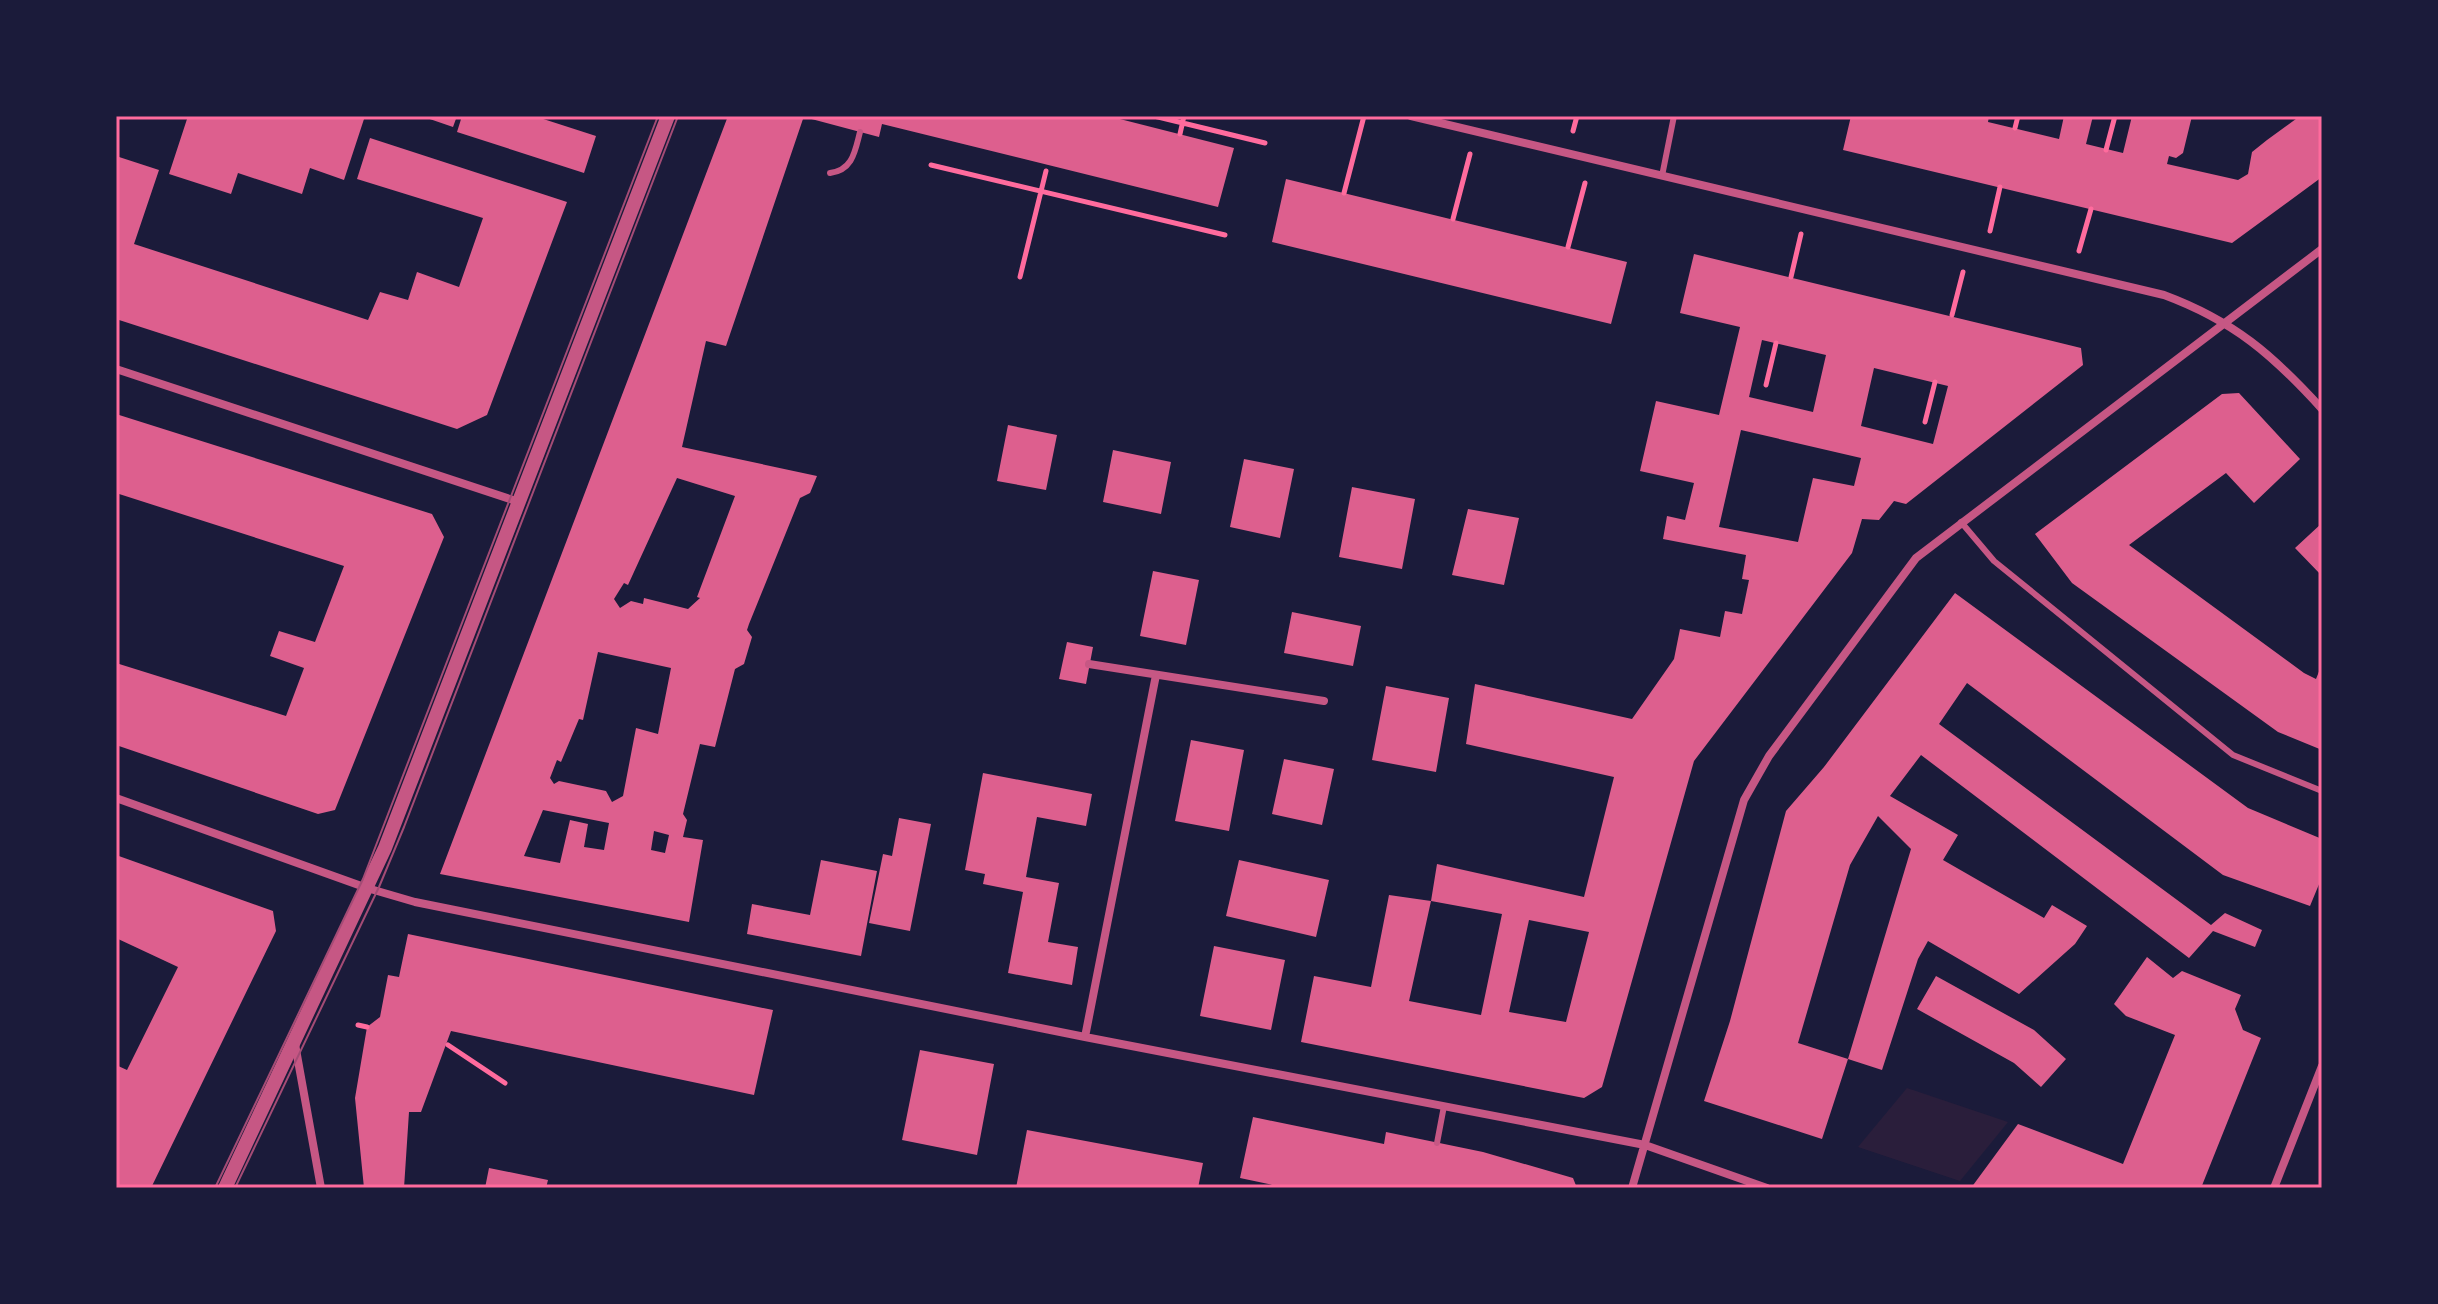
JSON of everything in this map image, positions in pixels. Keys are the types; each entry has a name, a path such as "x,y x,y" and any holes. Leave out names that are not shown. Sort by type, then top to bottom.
{"street":[{"path":"225,1188 367,888 668,116"},
{"path":"1411,116 2164,295 2227,323 2260,346 2322,409"},
{"path":"1632,1188 1750,785 1916,558 2322,249"},
{"path":"116,369 520,502"},
{"path":"1089,664 1324,701"},
{"path":"1085,1037 1156,675"},
{"path":"116,798 367,888 415,902 1085,1037 1645,1145 1767,1188"},
{"path":"295,1044 321,1188"},
{"path":"2274,1188 2322,1066"}],"lane":[{"path":"1662,176 1674,116"},
{"path":"830,173 843,170 851,161 860,132"},
{"path":"1961,522 1994,561 2233,755 2322,791"},
{"path":"1437,1143 1444,1106"}],"path":[{"path":"1154,116 1183,120 1265,143"},
{"path":"1344,193 1364,116"},
{"path":"2015,128 2018,116"},
{"path":"2106,150 2115,116"},
{"path":"1180,134 1183,120"},
{"path":"1453,219 1476,132"},
{"path":"1568,247 1592,159"},
{"path":"931,165 1225,235"},
{"path":"1020,277 1046,171"},
{"path":"1985,251 2000,187"},
{"path":"2075,272 2091,209"},
{"path":"1791,277 1807,210"},
{"path":"1952,315 1970,248"},
{"path":"1766,385 1776,343"},
{"path":"1925,422 1935,382"},
{"path":"358,1025 367,1027"},
{"path":"448,1045 505,1083"}],"shaded area":[{"path":"1907,1088 2008,1122 1960,1181 1858,1147"}],"building":[{"path":"188,116 365,116 344,180 310,168 302,194 238,173 231,194 169,174"},
{"path":"421,116 457,116 453,127"},
{"path":"462,116 534,116 596,136 584,173 457,132"},
{"path":"728,116 804,116 726,346 706,341 682,447 817,476 810,493 800,498 749,624 747,630 752,637 744,664 735,669 715,747 700,744 683,814 687,820 683,837 703,840 689,922 440,874","holes":["677,478 735,496 697,597 700,598 688,609 644,598 643,604 631,601 620,608 614,599 624,583 628,585","598,652 671,668 658,734 636,728 623,796 612,802 606,791 559,781 554,784 550,778 557,760 561,762 579,719 583,720","543,810 609,823 604,850 584,847 588,824 570,820 560,863 524,856","654,831 669,835 665,853 651,850"]},
{"path":"1108,116 1234,148 1218,207 882,124 879,137 804,117"},
{"path":"1851,116 1989,116 1988,122 2059,139 2064,116 2093,116 2086,144 2123,153 2132,116 2192,116 2183,153 2176,158 2169,156 2167,164 2238,180 2248,174 2252,152 2267,140 2300,116 2322,116 2322,177 2232,243 1843,150"},
{"path":"370,138 567,202 487,415 457,429 116,319 116,156 159,170 134,244 368,320 380,292 408,300 417,272 459,287 483,218 357,179"},
{"path":"1286,179 1627,262 1611,324 1272,242"},
{"path":"1694,254 2081,348 2083,365 1906,504 1894,501 1879,520 1862,519 1852,553 1694,761 1602,1087 1584,1098 1301,1042 1314,976 1371,987 1389,895 1431,901 1437,864 1584,897 1614,777 1466,744 1475,684 1632,719 1674,659 1680,629 1720,637 1725,611 1742,614 1749,580 1742,579 1746,555 1663,539 1667,516 1685,520 1694,483 1640,471 1656,401 1719,415 1740,327 1680,313","holes":["1762,340 1826,355 1813,412 1749,397","1874,368 1948,386 1933,444 1861,426","1741,430 1861,458 1854,486 1813,478 1798,542 1719,527","1431,901 1502,914 1481,1015 1409,1001","1529,920 1589,932 1566,1022 1509,1012"]},
{"path":"2239,393 2300,459 2254,503 2226,473 2129,545 2304,673 2316,679 2322,664 2322,750 2278,732 2072,583 2035,534 2222,394"},
{"path":"116,414 432,514 444,537 335,810 318,814 116,745 116,663 286,716 304,668 270,656 279,631 315,642 344,566 116,493"},
{"path":"1008,425 1057,435 1046,490 997,481"},
{"path":"1113,450 1171,462 1161,514 1103,502"},
{"path":"1244,459 1294,469 1280,538 1230,527"},
{"path":"1352,487 1415,499 1402,569 1339,557"},
{"path":"1468,509 1519,518 1504,585 1452,575"},
{"path":"2322,523 2322,576 2295,548"},
{"path":"1153,571 1199,580 1186,645 1140,636"},
{"path":"1955,593 2248,808 2322,839 2322,877 2310,906 2223,875 1967,683 1939,724 2211,925 2225,913 2262,930 2255,947 2213,931 2189,958 1921,755 1890,796 1958,835 1943,860 2044,918 2052,905 2087,926 2075,944 2019,994 1928,941 1918,959 1882,1070 1848,1059 1822,1139 1704,1101 1730,1021 1786,811 1824,767","holes":["1878,816 1911,849 1848,1059 1798,1043 1850,865"]},
{"path":"1292,612 1361,626 1353,666 1284,653"},
{"path":"1067,642 1093,647 1086,684 1059,679"},
{"path":"1386,686 1449,698 1436,772 1372,760"},
{"path":"1191,740 1244,750 1229,831 1175,821"},
{"path":"1284,759 1334,769 1322,825 1272,814"},
{"path":"983,773 1092,794 1086,826 1037,817 1026,877 1059,883 1048,942 1078,947 1072,985 1008,973 1023,892 983,884 985,874 965,870"},
{"path":"899,818 931,824 910,931 869,923 883,854 892,856"},
{"path":"116,855 273,911 276,931 151,1188 116,1188 116,1065 127,1070 178,967 116,938"},
{"path":"821,860 877,871 861,956 747,934 752,904 810,915"},
{"path":"1239,860 1329,880 1316,937 1226,916"},
{"path":"408,934 773,1010 754,1095 451,1031 421,1112 409,1112 404,1188 364,1188 355,1098 367,1027 380,1017 388,975 399,977"},
{"path":"1214,946 1285,960 1271,1030 1200,1016"},
{"path":"2147,957 2173,978 2182,971 2241,995 2235,1009 2243,1030 2261,1038 2201,1188 1971,1188 2018,1124 2123,1164 2175,1035 2126,1016 2114,1004"},
{"path":"1936,976 2034,1030 2066,1059 2041,1087 2014,1063 1917,1009"},
{"path":"920,1050 994,1064 977,1155 902,1140"},
{"path":"1253,1117 1384,1144 1386,1132 1483,1152 1573,1178 1577,1188 1287,1188 1240,1178"},
{"path":"1027,1130 1203,1163 1198,1188 1016,1188"},
{"path":"489,1168 548,1180 546,1188 485,1188"}],"tram line":[{"path":"215,1188 363,879 658,116"},
{"path":"235,1188 379,887 404,827 678,116"}]}
